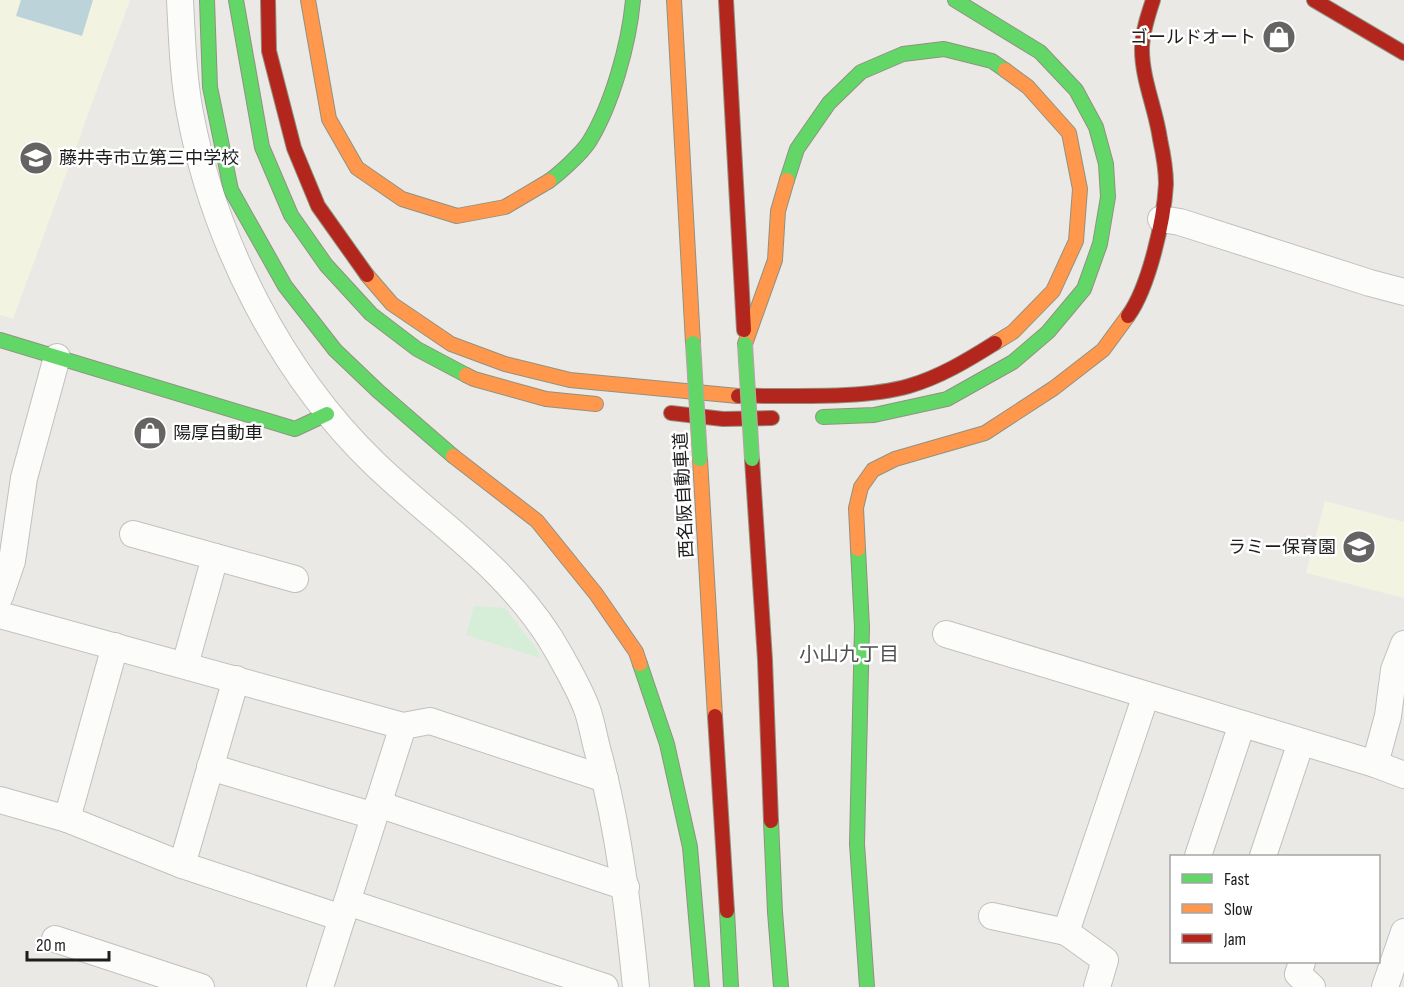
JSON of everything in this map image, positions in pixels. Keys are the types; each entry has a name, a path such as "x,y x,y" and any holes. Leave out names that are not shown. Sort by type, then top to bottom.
{"main road":[{"path":"207,0 210,87 231,190 285,286 334,350 437,444 537,521 596,594 636,652 667,744 690,847 702,987"},
{"path":"236,0 261,147 291,215 326,265 372,314 417,349 474,379 546,399 605,406"},
{"path":"268,0 269,51 294,148 318,206 355,260 392,304 451,344 505,364 570,380 727,396 856,394 908,386 956,367 1012,332 1053,291 1076,241 1080,189 1069,133 1028,87 992,62 944,49 903,54 861,72 829,103 797,149 778,212 775,260 745,344"},
{"path":"308,0 329,119 357,168 402,199 457,216 505,207 551,180 588,143 612,93 631,22 633,0"},
{"name":"西名阪自動車道","path":"675,0 731,987"},
{"path":"726,0 765,672 775,912 781,987"},
{"path":"804,417 874,415 947,399 1013,362 1048,332 1084,289 1100,244 1108,197 1106,164 1096,127 1076,90 1040,52 955,0"},
{"path":"867,987 857,844 862,627 856,508 861,487 873,470 895,459 985,433 1054,388 1103,350 1136,305 1151,262 1161,219 1166,183 1160,136 1148,88 1142,49 1147,18 1153,0"},
{"path":"1314,0 1404,53"},
{"path":"0,340 295,429 327,414"},
{"path":"652,411 723,419 781,418"}],"street":[{"path":"180,0 189,110 204,177 239,266 278,342 327,414 375,464 473,548 516,591 550,639 586,706 612,803 626,887 636,987"},
{"path":"1161,219 1180,222 1404,292"},
{"path":"0,596 12,561 24,478 57,357"},
{"path":"133,534 296,579"},
{"path":"185,665 215,557"},
{"path":"0,615 403,726 430,721 605,779"},
{"path":"946,634 1375,764 1404,775"},
{"path":"1375,764 1388,716 1394,670 1404,644"},
{"path":"67,819 115,646"},
{"path":"182,865 236,679"},
{"path":"1066,932 1146,694"},
{"path":"1198,855 1242,724"},
{"path":"320,987 403,726"},
{"path":"1263,855 1301,742"},
{"path":"210,767 376,810 626,887"},
{"path":"0,800 67,819 182,865 605,987"},
{"path":"992,916 1066,932 1105,960 1097,987"},
{"path":"1385,987 1404,932"},
{"path":"56,939 201,987"},
{"path":"1302,963 1298,974 1311,987"}],"shaded area":[{"name":"藤井寺市立第三中学校","path":"0,0 130,0 13,319 0,315"},
{"name":"ラミー保育園","path":"1325,501 1404,522 1404,598 1306,573"}],"green space":[{"path":"474,606 505,608 538,651 540,658 466,635"}],"water":[{"path":"21,0 93,0 82,36 16,16"}],"traffic: fast":[{"path":"207,0 210,87 231,190 285,286 335,350 453,456"},
{"path":"236,0 262,147 291,215 326,265 371,314 417,349 466,375"},
{"path":"549,181 589,142 605,110 628,36 633,0"},
{"path":"823,417 874,415 947,399 1013,362 1048,332 1084,289 1100,244 1108,197 1106,164 1096,127 1076,90 1040,52 955,0"},
{"path":"787,180 797,149 829,103 861,72 903,54 944,49 992,61 1005,70"},
{"path":"0,340 295,429 327,414"},
{"path":"693,343 700,459"},
{"path":"745,344 752,459"},
{"path":"858,549 862,627 857,844 867,987"},
{"path":"640,664 667,744 690,847 702,987"},
{"path":"771,821 781,987"},
{"path":"727,911 731,987"}],"traffic: slow":[{"path":"308,0 329,119 357,168 402,199 457,216 505,207 549,181"},
{"path":"674,0 693,343"},
{"path":"995,343 1013,332 1053,291 1076,241 1080,189 1069,133 1028,87 1005,70"},
{"path":"745,344 775,260 778,211 787,180"},
{"path":"367,275 392,304 451,344 505,364 570,380 738,396"},
{"path":"858,549 856,508 861,487 873,470 895,459 985,433 1054,388 1103,350 1128,316"},
{"path":"466,375 546,399 596,404"},
{"path":"453,456 537,521 596,594 636,652 640,664"},
{"path":"700,459 715,716"}],"traffic: jam":[{"path":"268,0 269,51 294,148 318,206 367,275"},
{"path":"726,0 744,330"},
{"path":"1128,316 1149,271 1162,216 1166,184 1158,128 1147,83 1142,49 1147,18 1153,0"},
{"path":"1314,0 1404,53"},
{"path":"738,396 847,395 890,390 932,378 995,343"},
{"path":"671,413 723,419 772,418"},
{"path":"752,459 765,660 771,821"},
{"path":"715,716 727,911"}],"place":[{"name":"ゴールドオート","path":"1279,37"},
{"name":"藤井寺市立第三中学校","path":"36,158"},
{"name":"陽厚自動車","path":"150,433"},
{"name":"ラミー保育園","path":"1359,547"}],"district":[{"name":"小山九丁目","path":"849,655"}]}
